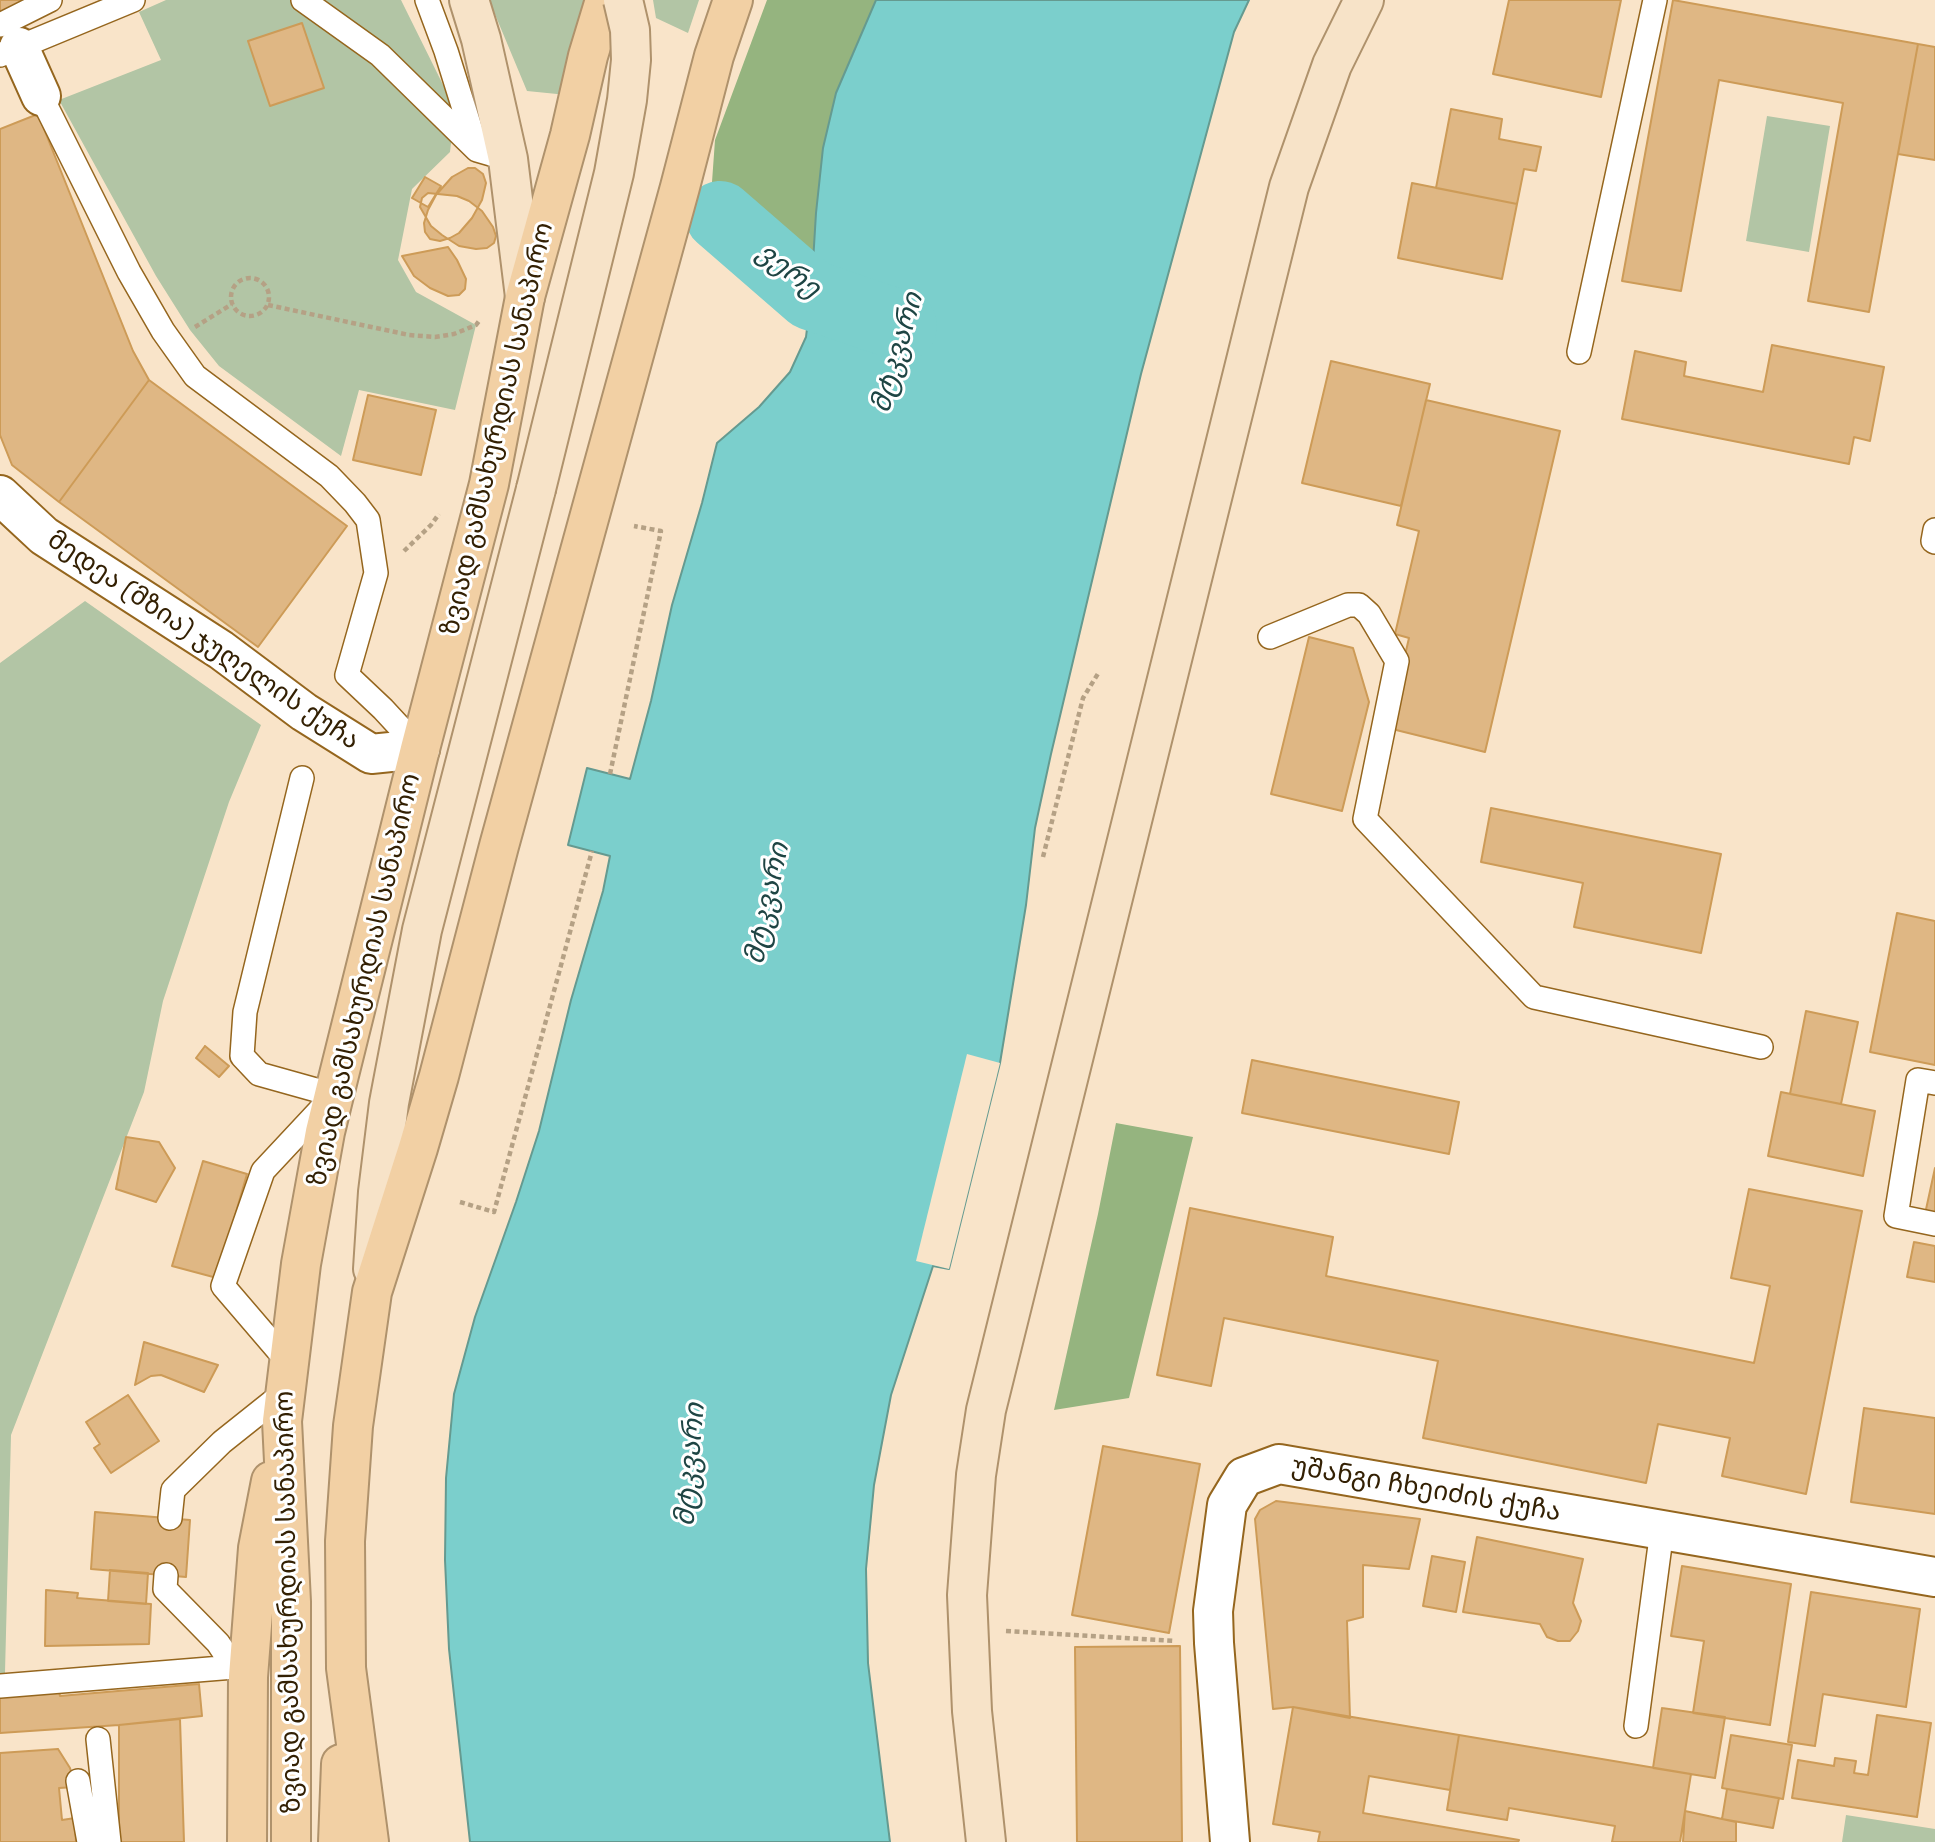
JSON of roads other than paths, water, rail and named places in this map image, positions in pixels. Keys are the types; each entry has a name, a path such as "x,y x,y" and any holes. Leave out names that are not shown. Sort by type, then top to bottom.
{"highway":[{"name":"ზვიად გამსახურდიას სანაპირო","path":"291,1842 291,1602 286,1392 302,1264 325,1132 420,748 489,484 525,297 605,0"},
{"name":"ზვიად გამსახურდიას სანაპირო","path":"369,1842 346,1668 345,1541 353,1426 372,1292 439,1076 714,56 733,0"},
{"path":"247,1842 241,1672 258,1548 286,1392"},
{"path":"338,1842 346,1668"}],"main road":[{"path":"469,0 481,39 492,154 525,297"},
{"name":"ზვიად გამსახურდიას სანაპირო","path":"372,1292 377,1192 389,1103 425,917 536,489 614,173 631,60 630,30 623,0"},
{"path":"986,1842 972,1711 967,1595 976,1475 986,1410 1289,187 1332,65 1364,0"}],"street":[{"path":"6,42 41,96"},
{"name":"მედეა (მზია) ჯუღელის ქუჩა","path":"0,495 44,536 221,650 304,712 371,754 420,748"},
{"name":"უშანგი ჩხეიძის ქუჩა","path":"1230,1842 1213,1611 1227,1505 1244,1477 1279,1464 1935,1577"}],"lane":[{"path":"6,42 50,0"},
{"path":"6,42 133,0"},
{"path":"303,0 380,55 492,154"},
{"path":"427,0 446,51 492,154"},
{"path":"1579,352 1655,0"},
{"path":"41,96 129,272 170,341 195,376 329,476 368,520 376,573 347,675 420,748"},
{"path":"1935,530 1935,541"},
{"path":"1270,637 1348,606 1359,605 1369,614 1397,661 1364,819 1534,997 1761,1047"},
{"path":"170,1518 173,1490 222,1442 286,1392 223,1286 262,1171 334,1095 259,1074 242,1056 245,1012 302,778"},
{"path":"1935,1083 1918,1080 1896,1216 1935,1224"},
{"path":"1636,1726 1662,1530"},
{"path":"166,1575 165,1589 218,1643 241,1672"},
{"path":"0,1686 241,1672"},
{"path":"98,1739 109,1842"},
{"path":"78,1781 89,1842"}],"water":[{"name":"მტკვარი","path":"876,0 1249,0 1234,32 1141,374 1051,754 1035,828 1026,905 1000,1063 949,1269 933,1266 891,1395 874,1485 866,1569 868,1663 890,1842 470,1842 449,1649 445,1560 446,1478 454,1394 475,1317 539,1131 571,1000 603,891 610,856 568,845 587,768 630,779 651,701 672,605 717,443 759,407 790,372 806,337 823,148 836,93"}],"waterway":[{"name":"ვერე","path":"720,216 811,295 902,326"}]}
